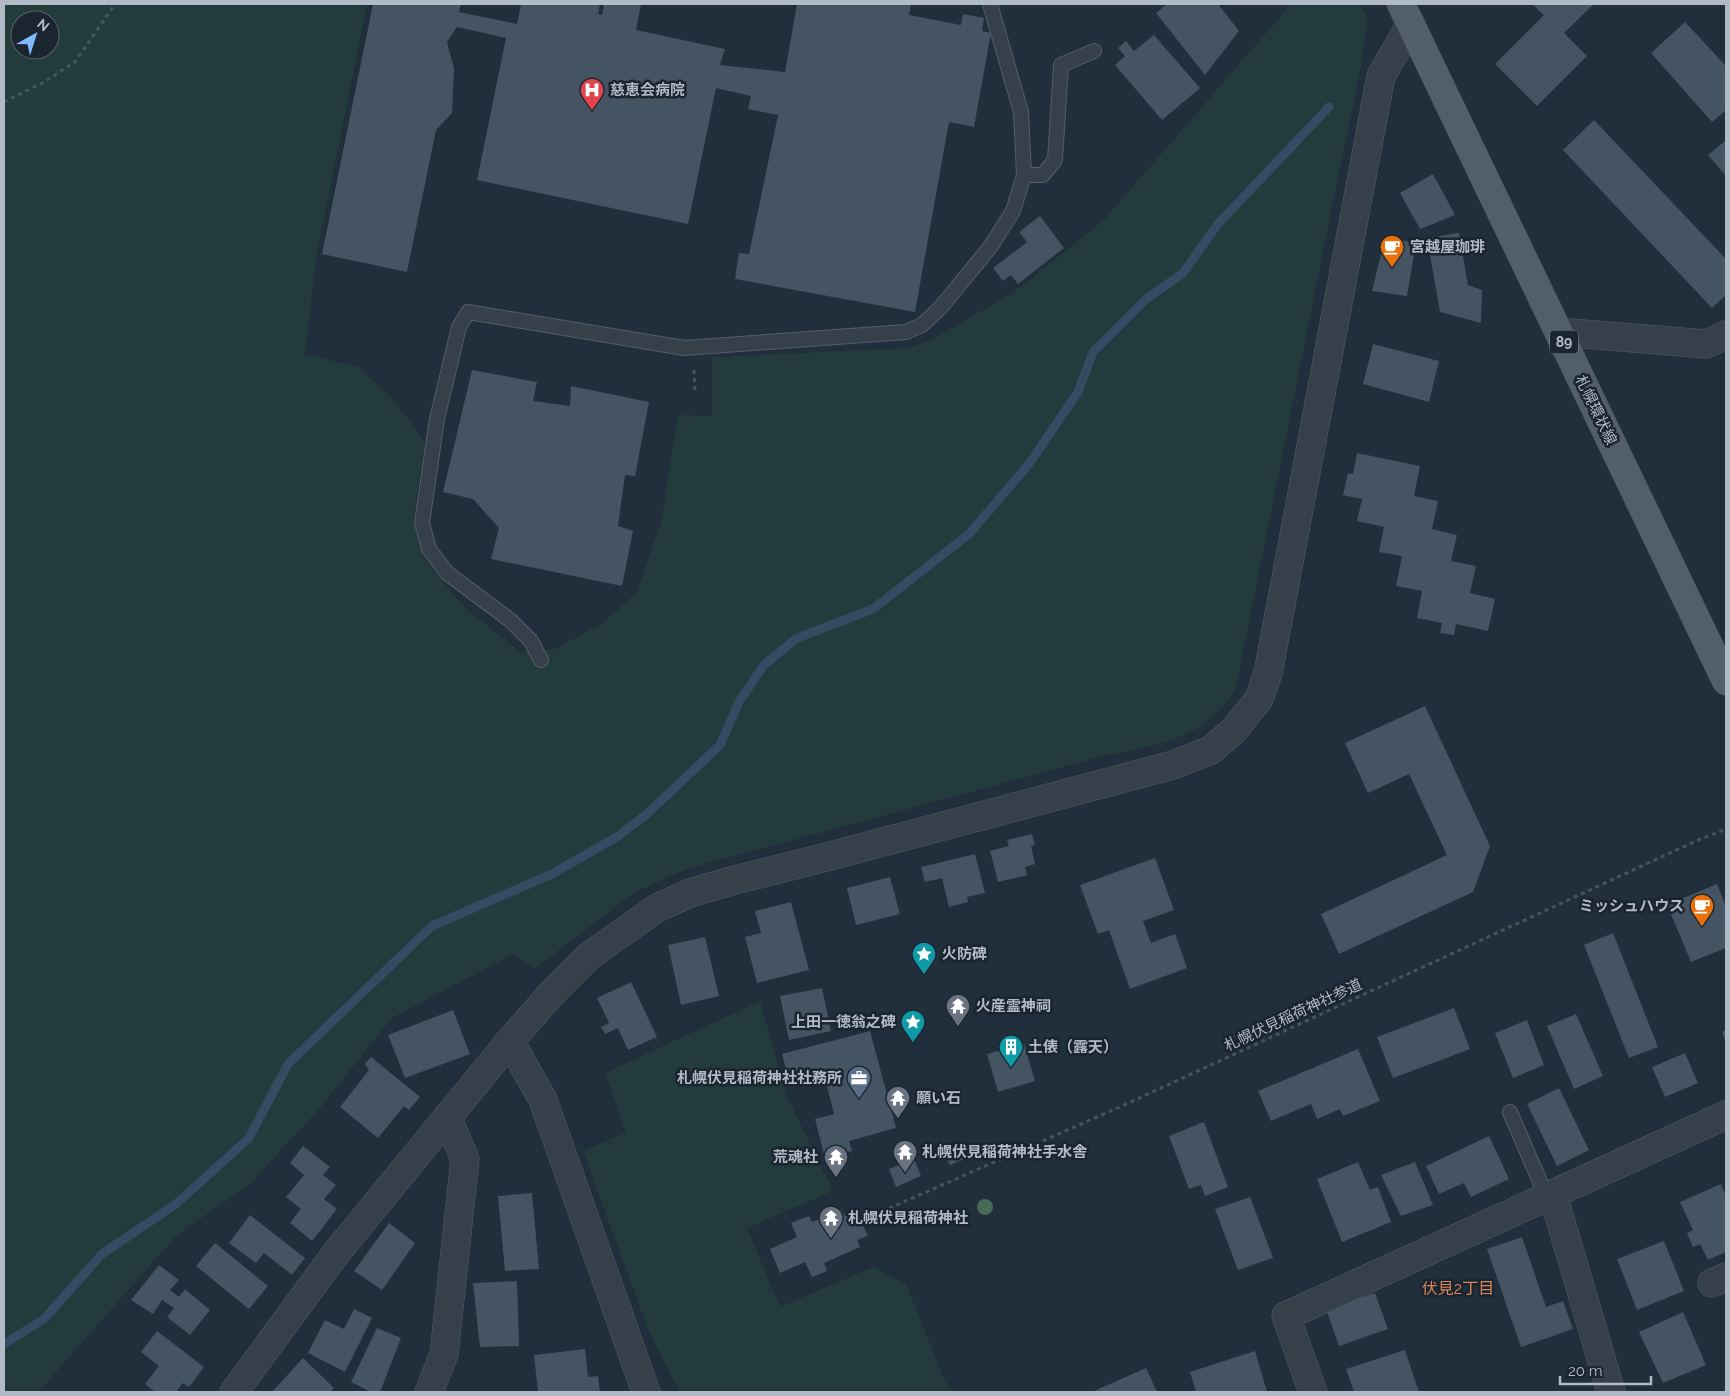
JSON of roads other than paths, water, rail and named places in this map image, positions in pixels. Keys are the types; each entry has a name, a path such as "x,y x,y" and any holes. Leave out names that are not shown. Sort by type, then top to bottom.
{"main road":[{"name":"札幌環状線","path":"1406,14 1726,681"}],"street":[{"path":"234,1392 337,1252 510,1040 552,993 589,956 657,908 690,893 731,881 1173,765 1211,750 1234,730 1259,698 1268,673 1381,76 1406,14"},
{"path":"1559,332 1707,344 1726,335"},
{"path":"510,1040 542,1100 646,1392"},
{"path":"1312,1392 1286,1316 1726,1115"},
{"path":"429,1392 444,1354 465,1159 447,1118"},
{"path":"1550,1196 1611,1392"}],"lane":[{"path":"541,660 531,641 510,620 448,573 429,549 422,523 437,419 459,327 468,312 684,348 906,332 922,325 941,307 991,246 1013,211 1024,175 1021,112 990,4"},
{"path":"1024,175 1043,175 1055,160 1061,65 1094,51"},
{"path":"1510,1112 1550,1196"}],"waterway":[{"path":"4,1344 44,1319 102,1254 176,1204 249,1138 288,1064 432,926 552,874 617,837 648,813 720,745 739,702 764,665 797,638 873,609 969,534 1029,464 1078,392 1093,352 1145,300 1183,273 1217,225 1329,107"}],"place":[{"name":"慈恵会病院","path":"592,111"},
{"name":"宮越屋珈琲","path":"1392,268"},
{"name":"ミッシュハウス","path":"1702,927"},
{"name":"火防碑","path":"924,975"},
{"name":"火産霊神祠","path":"958,1027"},
{"name":"上田一徳翁之碑","path":"913,1043"},
{"name":"土俵（露天）","path":"1011,1068"},
{"name":"札幌伏見稲荷神社社務所","path":"859,1099"},
{"name":"願い石","path":"898,1119"},
{"name":"札幌伏見稲荷神社手水舎","path":"905,1173"},
{"name":"荒魂社","path":"836,1178"},
{"name":"札幌伏見稲荷神社","path":"831,1239"}],"district":[{"name":"伏見2丁目","path":"1458,1288"}]}
